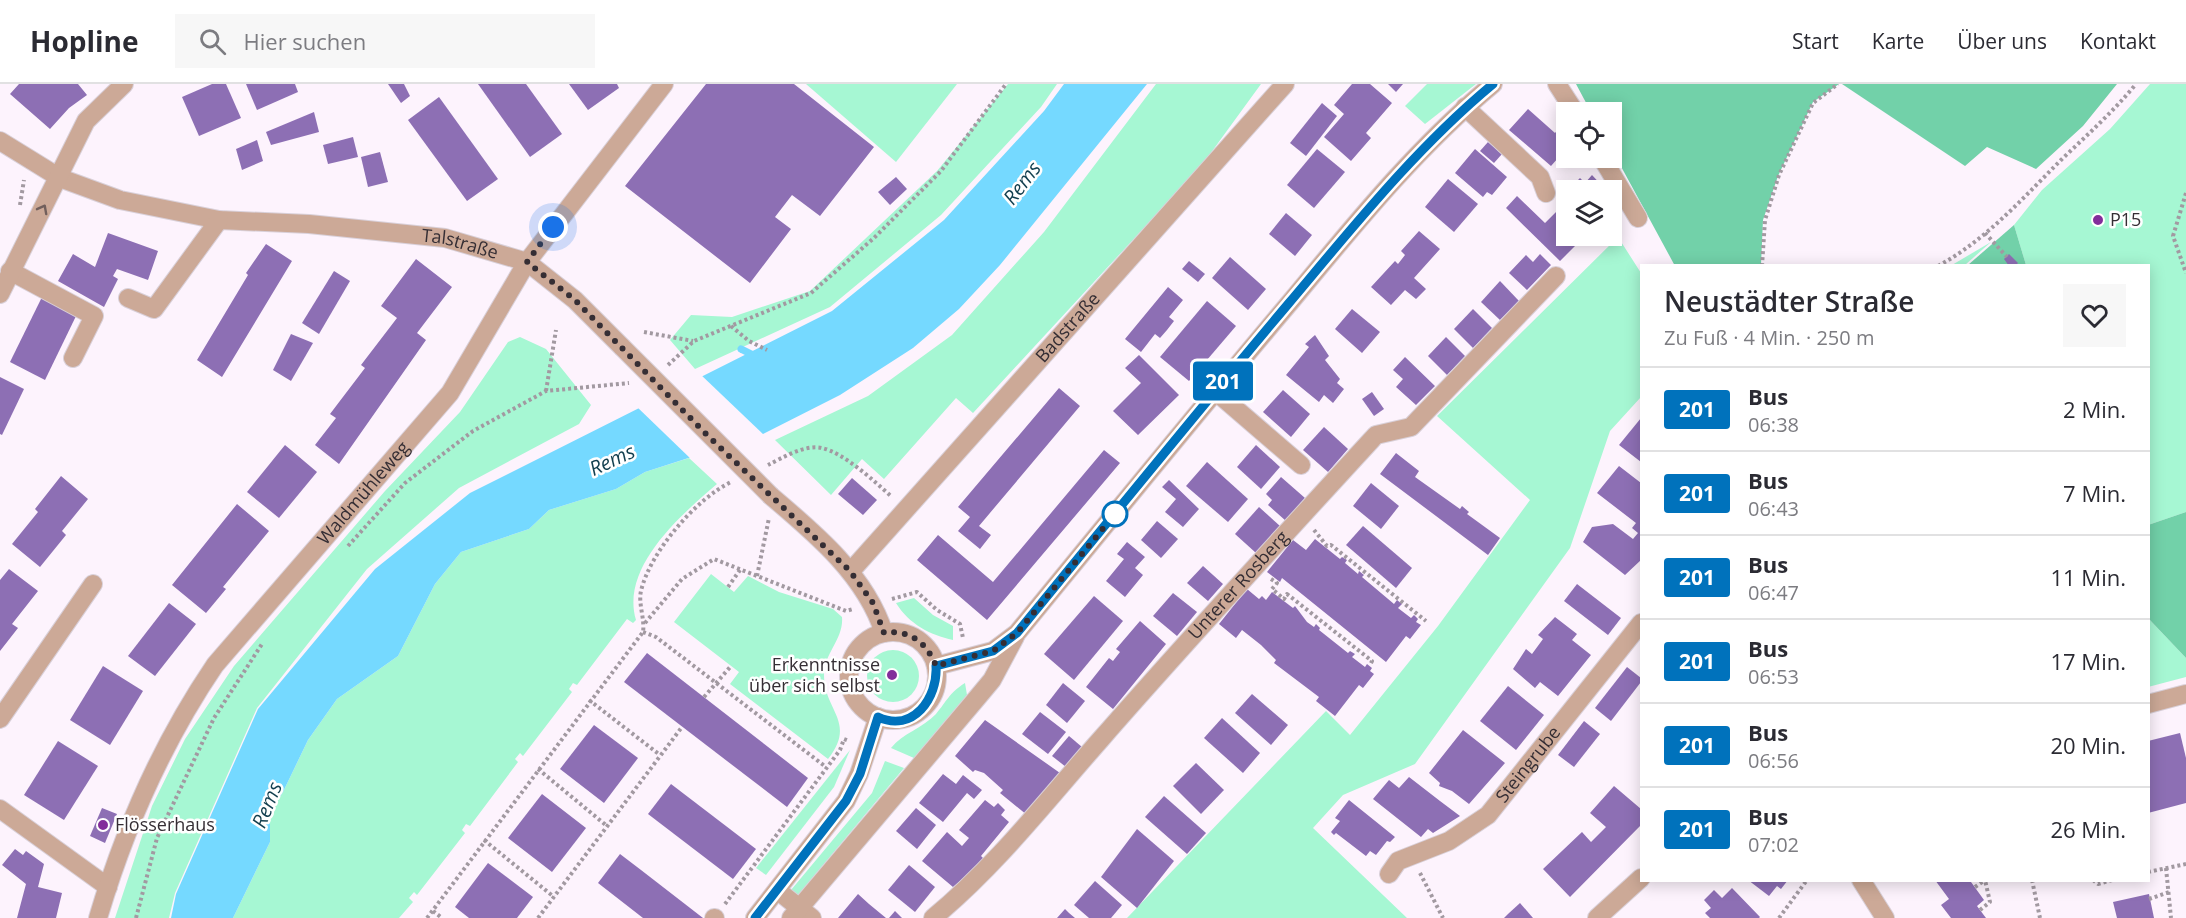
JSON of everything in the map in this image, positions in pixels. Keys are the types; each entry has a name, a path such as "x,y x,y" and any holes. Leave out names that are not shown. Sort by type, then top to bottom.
{"street":[{"path":"0,294 26,239 60,178 86,121 124,84"},
{"name":"Waldmühleweg","path":"98,918 139,799 185,709 209,674 450,393 527,262 664,84"},
{"name":"Badstraße","path":"850,571 1285,84"},
{"path":"777,890 801,915 992,680 1017,633 1215,391 1401,171 1465,107 1493,84"},
{"path":"1557,84 1569,102"},
{"path":"1465,107 1540,177 1546,193"},
{"name":"Talstraße","path":"0,141 60,178 120,200 219,220 309,224 445,238 527,262 575,300 850,571 873,603 884,633"},
{"path":"1608,168 1638,218"},
{"path":"128,298 154,309 219,220"},
{"path":"10,271 94,316 73,358"},
{"name":"Unterer Rosberg","path":"933,918 957,898 1032,821 1101,739 1376,435 1411,427 1556,276"},
{"path":"1215,391 1301,465"},
{"path":"0,718 93,584"},
{"name":"Steingrube","path":"1389,874 1398,861 1449,841 1488,815 1640,624"},
{"path":"884,633 908,634 920,641 931,652 936,666 937,681 933,695 924,708 912,716 897,720 878,717 858,703 851,690 849,676 851,662 857,650 867,640 884,633"},
{"path":"936,666 967,660 993,651 1017,633"},
{"path":"2150,703 2186,694"},
{"path":"755,918 846,801 860,774 878,717"},
{"path":"0,809 108,887"},
{"path":"1597,918 1640,879"},
{"path":"1862,882 1885,918"}],"path":[{"path":"664,368 694,341 811,293 874,238 941,171 1006,84"},
{"path":"1762,264 1765,220 1779,175 1813,103 1838,84"},
{"path":"1941,264 1985,233 2115,110 2136,84"},
{"path":"2186,193 2173,236 2186,273"},
{"path":"1985,233 2007,257"},
{"path":"731,326 748,341 767,350"},
{"path":"546,391 556,330"},
{"path":"644,332 694,341"},
{"path":"343,552 405,483 473,431 546,391 615,386 636,381"},
{"path":"757,576 774,498"},
{"path":"1315,531 1327,546 1331,545 1426,621"},
{"path":"427,918 589,700 643,632 644,624 682,579 714,559 846,611 917,592 937,610 960,624 967,660"},
{"path":"728,587 740,570"},
{"path":"1275,582 1272,590 1284,598 1287,594 1372,661 1370,664"},
{"path":"643,632 656,637 826,767"},
{"path":"136,918 162,828 214,718 265,639"},
{"path":"704,697 731,666"},
{"path":"589,700 660,755"},
{"path":"538,918 682,726"},
{"path":"715,918 840,750 844,739"},
{"path":"538,769 607,826"},
{"path":"484,840 554,897"},
{"path":"2150,872 2186,864"},
{"path":"2166,868 2172,918"},
{"path":"1422,877 1443,918"},
{"path":"1779,918 1806,882"},
{"path":"1974,887 1982,882"},
{"path":"1980,910 1990,902 1985,882"},
{"path":"2032,882 2040,918"},
{"path":"2149,899 2169,892"},
{"path":"433,910 442,918"}],"green space":[{"path":"806,84 957,84 896,162"},
{"path":"1008,84 1057,84 1041,107 941,215 830,307 695,369 670,340 691,315 732,317 810,291 937,171"},
{"path":"1156,84 1261,84 1202,165 973,413 956,398 884,479 862,459 831,495 775,440 868,396 952,335 1044,232"},
{"path":"1427,84 1476,84 1425,124 1405,106"},
{"path":"1576,84 1839,84 1813,102 1778,176 1763,220 1761,264 1674,264 1622,168 1622,102 1586,102"},
{"path":"1842,84 2117,84 2083,126 2036,169 1987,147 1965,166"},
{"path":"2150,84 2186,84 2186,512 2150,524 2150,264 2026,264 2014,225 2042,190 2110,129"},
{"path":"2014,225 2026,264 1969,264"},
{"path":"1991,242 1966,264 1954,264"},
{"path":"1622,243 1640,271 1640,398 1610,431 1570,548 1415,764 1343,795 1313,828 1407,918 1127,918 1326,711 1350,735 1438,626 1530,500 1437,416 1609,246 1622,246"},
{"path":"520,337 546,349 591,405 579,424 459,488 367,569 257,708 175,893 169,918 115,918 152,806 185,739 234,666 385,491 460,412 508,342"},
{"path":"689,458 717,484 672,526 657,543 645,562 637,581 633,600 636,620 633,623 627,619 577,685 573,683 569,689 572,692 523,756 520,753 515,759 518,762 470,826 466,824 462,830 465,833 417,895 414,892 409,898 413,902 399,918 233,918 270,842 270,812 283,792 308,740 337,699 398,656 435,584 461,552 529,529 549,510 616,489 645,472"},
{"path":"2186,512 2186,658 2150,620 2150,524"},
{"path":"711,574 734,592 748,576 779,592 833,609 842,617 840,632 827,660 824,675 825,687 837,717 840,735 828,759 730,684 739,672 674,622"},
{"path":"914,598 933,615 953,626 953,640 921,628 907,617 896,603"},
{"path":"2150,620 2186,658 2186,677 2150,686"},
{"path":"893,650 903,652 911,658 917,666 919,676 917,686 911,694 903,700 893,702 883,700 875,694 869,686 867,676 869,666 875,658 883,652"},
{"path":"965,683 967,695 914,758 891,748 901,738 931,719 952,694"},
{"path":"850,750 834,787 766,875 756,868"},
{"path":"885,761 904,768 798,895 794,895 791,890 872,793"}],"water":[{"name":"Rems","path":"1064,84 1147,84 1000,265 959,309 913,348 840,395 763,434 645,472 616,489 549,510 529,529 461,552 435,584 398,656 337,699 308,740 283,792 270,812 270,842 233,918 171,918 176,894 258,709 375,569 470,493 832,311 944,220 1044,111"}],"pier":[{"path":"699,373 765,436 692,460 635,405"}],"building":[{"path":"19,84 78,84 87,95 69,108 50,129 10,94"},
{"path":"212,84 226,84 241,118 199,136 182,97"},
{"path":"246,84 295,84 298,92 257,110"},
{"path":"388,84 404,84 410,96 401,103"},
{"path":"478,84 526,84 562,134 530,157"},
{"path":"569,84 617,84 619,88 588,110"},
{"path":"706,84 794,84 874,147 820,216 792,195 775,217 791,229 750,283 625,186"},
{"path":"1352,84 1370,84 1392,103 1366,133 1371,138 1351,161 1324,137 1344,114 1334,105"},
{"path":"1388,84 1403,84 1396,92"},
{"path":"439,97 498,179 467,201 408,120"},
{"path":"1322,103 1337,116 1306,156 1290,143"},
{"path":"1528,109 1556,132 1556,160 1551,166 1509,130"},
{"path":"314,112 319,132 271,145 266,132"},
{"path":"353,137 358,157 328,164 323,145"},
{"path":"257,140 263,161 242,170 236,149"},
{"path":"1488,142 1502,154 1494,163 1480,151"},
{"path":"1317,149 1345,172 1314,208 1287,185"},
{"path":"1475,149 1507,177 1492,195 1487,192 1483,197 1455,173"},
{"path":"380,152 388,182 368,187 361,157"},
{"path":"1592,175 1597,180 1588,180"},
{"path":"896,177 907,189 890,205 878,192"},
{"path":"1448,179 1478,204 1454,232 1425,207"},
{"path":"1517,196 1545,223 1556,212 1556,246 1575,246 1560,261 1506,208"},
{"path":"1286,213 1312,235 1295,256 1269,234"},
{"path":"1419,231 1440,249 1414,278 1426,289 1416,299 1405,290 1391,305 1371,287 1395,261 1398,264 1405,255 1401,251"},
{"path":"108,233 158,251 148,280 117,269 113,276 118,279 104,307 58,281 73,254 95,267"},
{"path":"266,244 292,261 222,377 197,360 248,275 246,273"},
{"path":"1540,254 1551,265 1527,290 1509,273 1526,255 1533,262"},
{"path":"2009,254 2018,263 2008,264 2004,259"},
{"path":"1230,257 1266,289 1248,310 1212,278"},
{"path":"416,259 452,287 417,333 426,340 339,464 315,445 336,418 330,414 365,368 361,365 397,318 381,306"},
{"path":"1189,261 1205,274 1198,282 1182,269"},
{"path":"334,271 350,281 319,334 302,323"},
{"path":"1500,281 1519,301 1500,320 1481,302"},
{"path":"1168,287 1183,300 1169,317 1174,321 1167,330 1160,338 1155,334 1141,352 1125,339"},
{"path":"42,297 77,314 45,380 10,362"},
{"path":"1207,301 1236,326 1189,381 1160,357"},
{"path":"1352,309 1380,332 1362,353 1335,329"},
{"path":"1473,309 1492,328 1473,348 1454,329"},
{"path":"291,334 313,343 291,381 273,370"},
{"path":"1315,335 1329,356 1325,360 1340,379 1337,383 1344,389 1333,403 1324,395 1319,402 1286,375 1309,347 1305,344"},
{"path":"1446,337 1465,356 1447,375 1428,356"},
{"path":"1139,355 1179,395 1138,435 1113,411 1141,383 1125,368"},
{"path":"1405,357 1435,386 1416,405 1396,387 1403,379 1393,370"},
{"path":"0,377 24,389 2,435 0,434"},
{"path":"1059,388 1080,406 979,526 991,535 980,549 958,531 970,517 958,507"},
{"path":"1283,390 1310,414 1291,437 1263,412"},
{"path":"1372,392 1384,409 1374,416 1362,399"},
{"path":"1640,419 1640,461 1619,445"},
{"path":"1324,427 1348,449 1328,472 1303,450"},
{"path":"285,445 317,472 279,518 247,492"},
{"path":"1256,445 1280,467 1261,489 1237,467"},
{"path":"1104,450 1120,463 987,620 917,560 938,535 993,582"},
{"path":"1396,453 1419,471 1415,477 1460,509 1462,506 1469,512 1467,514 1500,538 1488,555 1380,474"},
{"path":"1207,462 1248,499 1228,522 1186,486"},
{"path":"1619,466 1640,482 1640,561 1625,575 1583,542 1592,527 1613,524 1633,539 1638,533 1632,528 1636,523 1597,493"},
{"path":"61,476 88,499 62,531 66,535 40,567 12,544 38,512 35,509"},
{"path":"1281,477 1305,498 1286,521 1268,505 1272,500 1266,494"},
{"path":"852,478 877,500 863,515 838,494"},
{"path":"1169,480 1199,509 1183,527 1165,512 1176,499 1162,487"},
{"path":"1371,483 1399,506 1381,529 1353,506"},
{"path":"237,504 269,531 223,587 226,589 206,613 172,585"},
{"path":"1259,507 1280,526 1256,553 1235,534"},
{"path":"1157,521 1178,539 1161,558 1141,540"},
{"path":"1363,526 1412,568 1396,588 1346,545"},
{"path":"1315,539 1340,559 1342,557 1347,560 1345,563 1358,574 1359,571 1364,575 1362,577 1394,604 1397,600 1402,604 1398,608 1411,618 1414,615 1418,619 1416,622 1421,625 1410,639 1406,636 1386,662 1282,578 1280,582 1267,572 1293,540 1306,550"},
{"path":"1127,542 1145,557 1135,568 1143,575 1125,597 1106,581 1124,559 1117,554"},
{"path":"1203,566 1223,584 1208,601 1187,583"},
{"path":"9,569 38,591 12,624 18,628 0,651 0,580"},
{"path":"1577,584 1621,618 1608,635 1564,601"},
{"path":"1247,589 1259,599 1262,596 1266,600 1272,592 1293,608 1295,606 1307,622 1314,627 1316,624 1319,630 1348,653 1350,651 1355,654 1352,657 1365,667 1367,664 1372,668 1370,671 1374,674 1363,688 1359,685 1335,716 1316,701 1319,697 1274,663 1276,660 1261,645 1242,630 1236,638 1219,624"},
{"path":"1173,593 1197,612 1177,636 1153,616"},
{"path":"1094,596 1123,621 1074,680 1044,654"},
{"path":"169,603 196,624 155,676 128,656"},
{"path":"1555,617 1577,634 1572,640 1591,655 1558,696 1540,682 1535,688 1513,669 1526,649 1532,654 1543,639 1538,635"},
{"path":"1140,621 1166,644 1113,709 1086,687 1109,658 1113,661 1120,652 1116,649"},
{"path":"647,653 808,778 787,807 624,682"},
{"path":"103,666 143,691 110,745 70,720"},
{"path":"1627,667 1640,677 1640,683 1611,721 1595,708"},
{"path":"1063,683 1085,701 1067,723 1046,705"},
{"path":"1508,686 1544,715 1516,750 1480,721"},
{"path":"1252,694 1288,725 1271,745 1235,713"},
{"path":"1040,712 1066,732 1048,754 1022,734"},
{"path":"1222,718 1260,753 1243,773 1204,738"},
{"path":"985,720 1060,773 1027,815 1000,793 1003,790 984,773 975,770 973,772 955,756"},
{"path":"1584,721 1600,734 1574,767 1558,755"},
{"path":"594,725 638,758 604,803 560,769"},
{"path":"1463,730 1505,763 1469,804 1452,791 1439,786 1440,783 1429,773"},
{"path":"2180,733 2186,758 2186,803 2150,812 2150,740"},
{"path":"1069,736 1082,747 1066,767 1052,756"},
{"path":"58,741 98,766 64,820 24,795"},
{"path":"1196,763 1224,790 1201,814 1173,786"},
{"path":"943,774 956,784 963,775 982,790 974,799 967,793 943,822 919,803"},
{"path":"1409,777 1460,816 1433,833 1428,829 1421,837 1373,799 1389,780 1399,788"},
{"path":"671,784 756,849 733,879 648,814"},
{"path":"1614,786 1640,808 1640,826 1570,897 1543,869 1582,832 1591,842 1606,827 1590,813"},
{"path":"542,794 586,828 552,872 508,838"},
{"path":"1164,796 1206,833 1187,854 1145,817"},
{"path":"985,800 994,807 998,803 1005,810 1001,815 1009,822 981,856 985,860 953,887 922,861 947,832 962,846 969,838 959,830"},
{"path":"1349,800 1395,837 1390,842 1387,841 1376,855 1370,851 1366,856 1336,833 1334,835 1331,832 1340,821 1335,818"},
{"name":"Flösserhaus","path":"102,808 117,814 105,843 90,836"},
{"path":"916,808 936,825 917,849 896,831"},
{"path":"1137,829 1174,861 1137,908 1101,877"},
{"path":"15,849 23,855 26,851 44,864 38,887 62,893 56,918 17,918 26,884 2,865"},
{"path":"620,854 703,918 643,918 598,883"},
{"path":"488,863 533,897 517,918 469,918 455,907"},
{"path":"909,865 935,887 915,912 888,890"},
{"path":"1095,881 1122,905 1111,918 1089,918 1074,905"},
{"path":"1751,882 1786,882 1781,889 1777,886 1769,896"},
{"path":"1936,882 1971,882 1984,900 1977,906 1986,918 1951,918 1941,905 1949,899"},
{"path":"1732,888 1759,918 1710,918 1705,913 1711,908 1704,900 1714,890 1722,898"},
{"path":"858,894 869,904 886,918 838,918"},
{"path":"2149,894 2154,918 2117,918 2113,902"},
{"path":"1520,903 1533,918 1504,918 1508,914"},
{"path":"1065,909 1069,913 1075,918 1057,918"},
{"path":"895,911 902,918 889,918"}],"waterway":[{"path":"741,349 755,356"}],"bus line":[{"name":"201","path":"755,918 830,824 854,788 878,717 897,720 912,716 924,708 933,695 937,681 936,666 967,660 993,651 1017,633 1215,391 1401,171 1452,119 1493,84"}],"place":[{"name":"P15","path":"2098,220"},
{"name":"Erkenntnisse über sich selbst","path":"892,675"},
{"name":"Flösserhaus","path":"103,825"}],"route":[{"path":"553,227 527,262 575,300 706,434 850,571 873,603 884,633 908,634 920,641 931,652 936,666 967,660 993,651 1017,633 1115,514"}]}
